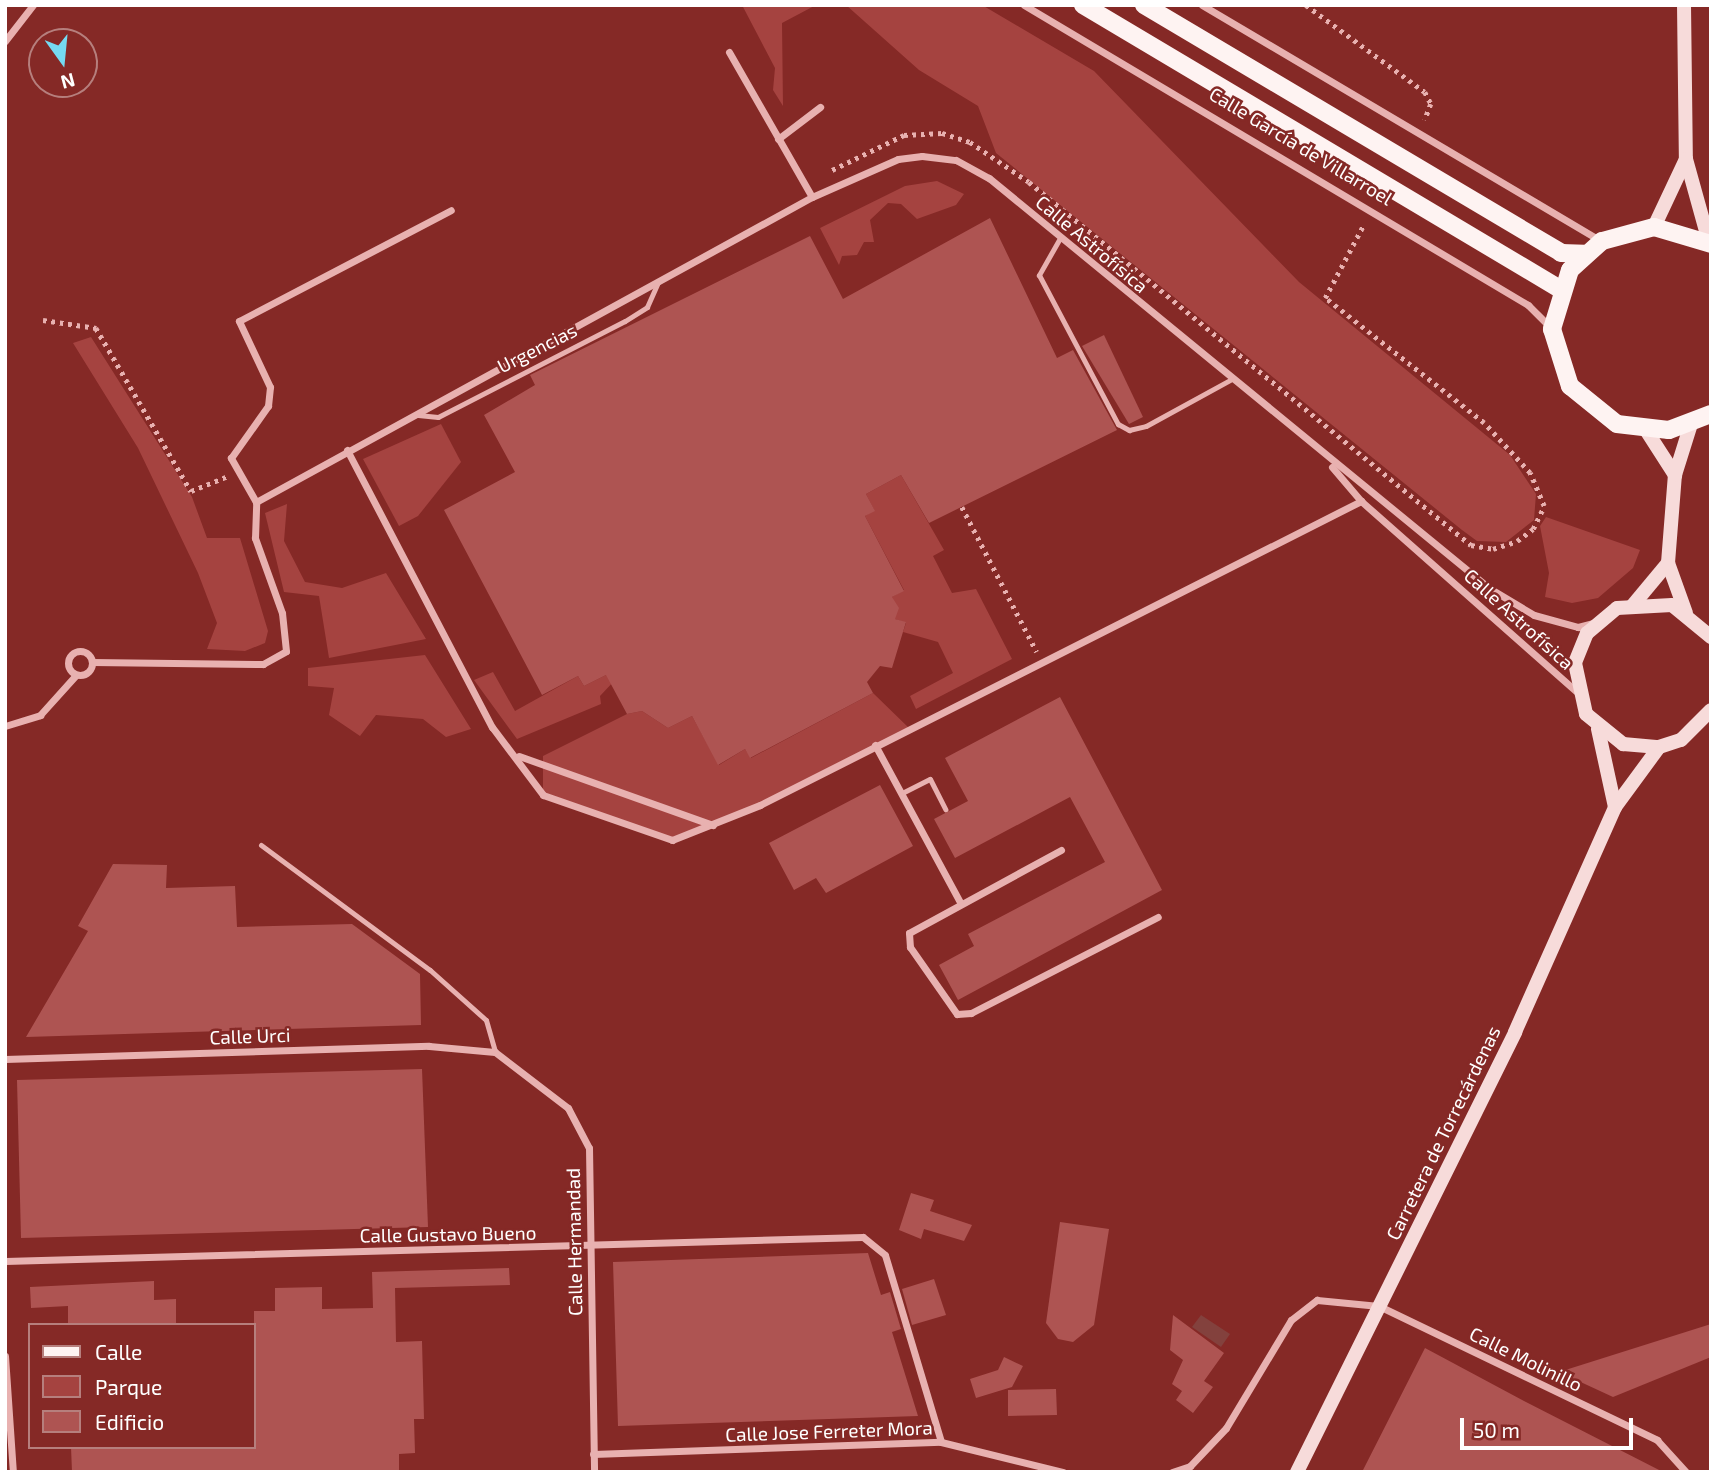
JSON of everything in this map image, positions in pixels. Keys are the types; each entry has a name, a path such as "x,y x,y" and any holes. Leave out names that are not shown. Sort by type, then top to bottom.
{"main road":[{"name":"Calle García de Villarroel","path":"1083,5 1560,289"},
{"name":"Calle García de Villarroel","path":"1144,5 1560,253 1584,254"},
{"path":"1710,243 1654,227 1602,241 1584,254 1560,289 1552,329 1557,359 1577,394 1616,424 1646,430 1691,424 1711,414"}],"street":[{"path":"5,41 33,5"},
{"name":"Calle García de Villarroel","path":"1024,5 1528,305 1552,329"},
{"path":"1202,5 1602,241"},
{"path":"1684,5 1686,159 1710,243"},
{"path":"729,52 812,197"},
{"path":"778,139 820,107"},
{"name":"Calle Astrofísica","path":"256,502 812,197 898,159 956,160 989,178 1230,380 1489,587 1534,615 1578,628 1596,622"},
{"path":"1654,227 1686,159"},
{"path":"92,662 263,664 286,650 282,613 255,538 256,502 231,458 268,406 270,387 239,321 451,210"},
{"path":"1686,613 1668,563 1675,475 1691,424"},
{"path":"1646,430 1675,475"},
{"path":"347,450 492,727 518,755 543,795 587,813 672,840 713,825 1361,501"},
{"name":"Calle Astrofísica","path":"1321,454 1361,501 1576,691"},
{"path":"1633,605 1668,563"},
{"path":"1615,807 1598,729 1576,691 1575,663 1596,622 1633,605 1654,601 1686,613 1711,637"},
{"path":"76,675 68,667 74,652 86,652 92,662"},
{"path":"5,726 40,715 76,675 86,674 92,662"},
{"path":"1598,729 1623,744 1659,747 1681,740 1711,710"},
{"path":"875,745 960,902"},
{"name":"Carretera de Torrecárdenas","path":"1297,1472 1515,1032 1615,807 1659,747"},
{"path":"518,755 713,825"},
{"path":"1061,850 960,902 909,933 909,947 957,1014 971,1013 1158,917"},
{"name":"Calle Urci","path":"5,1059 429,1046 495,1052"},
{"name":"Calle Hermandad","path":"495,1052 568,1108 589,1148 594,1472"},
{"name":"Calle Gustavo Bueno","path":"5,1261 863,1237 885,1255 941,1442"},
{"path":"1172,1472 1190,1466 1226,1428 1291,1320 1317,1300 1379,1306"},
{"name":"Calle Molinillo","path":"1379,1306 1657,1440 1686,1472"},
{"path":"5,1356 13,1472"},
{"name":"Calle Jose Ferreter Mora","path":"593,1454 941,1442 1063,1472"}],"lane":[{"path":"1060,237 1039,275 1118,424 1129,430 1146,426 1230,380"},
{"name":"Urgencias","path":"414,414 438,417 625,321 647,307 658,282"},
{"path":"902,793 930,779 945,809"},
{"path":"261,845 430,970 486,1020 495,1052"}],"path":[{"path":"1306,5 1425,92 1431,104 1425,120"},
{"path":"819,177 904,135 942,133 970,142 1029,181 1471,545 1493,549 1525,536 1539,520 1543,499 1514,453 1324,293 1359,231"},
{"path":"43,320 96,328 191,491 239,472"},
{"path":"962,507 1043,662"}],"green space":[{"path":"742,5 816,5 782,23 783,106 773,90 775,68"},
{"path":"846,5 982,5 1094,71 1299,282 1510,455 1536,494 1534,520 1506,542 1477,541 1462,530 996,153 978,106 919,70"},
{"path":"937,181 964,194 956,205 917,219 901,204 888,203 870,220 874,242 864,242 857,255 842,256 839,265 820,228 905,186"},
{"path":"91,337 192,497 207,538 240,538 268,631 265,643 245,651 207,649 217,623 198,573 138,448 73,343"},
{"path":"441,424 461,462 418,516 399,526 363,459"},
{"path":"901,475 944,550 933,556 952,593 976,589 1012,659 916,709 910,696 953,673 938,642 903,632 906,623 895,619 892,597 904,590 865,516 874,510 866,494"},
{"path":"287,504 284,541 305,582 342,588 386,573 426,639 329,658 319,596 284,592 265,513"},
{"path":"1546,517 1640,550 1633,568 1598,598 1572,603 1545,597 1549,573 1540,526"},
{"path":"425,655 471,729 446,737 423,719 376,715 360,736 329,715 334,688 308,686 308,668"},
{"path":"493,672 515,711 578,676 584,686 612,672 616,679 600,696 601,704 517,739 474,680"},
{"path":"873,693 910,729 760,805 672,840 543,795 543,756 627,714 642,711 668,728 692,716 719,765 745,749 751,758"}],"shaded area":[{"path":"1201,1315 1230,1334 1221,1347 1192,1327"}],"building":[{"path":"990,218 1057,358 1073,350 1117,430 929,523 901,475 866,494 875,511 865,516 904,591 892,597 899,608 895,619 906,622 892,668 880,666 867,682 873,693 750,758 745,749 718,765 692,716 668,728 642,711 627,714 606,675 584,686 578,676 542,695 444,510 515,472 484,415 535,385 530,375 810,236 843,299"},
{"path":"1104,335 1143,417 1129,424 1082,346"},
{"path":"1060,697 1162,890 958,1000 939,965 974,946 968,934 1105,862 1070,797 955,858 934,819 968,801 945,758"},
{"path":"880,785 913,846 826,893 816,878 794,890 769,843"},
{"path":"113,864 167,865 166,888 235,886 237,927 352,924 420,974 421,1025 26,1037 88,931 78,926"},
{"path":"422,1069 428,1227 21,1238 17,1080"},
{"path":"911,1193 934,1200 930,1211 972,1225 964,1241 924,1229 921,1239 899,1230"},
{"path":"1060,1222 1109,1229 1094,1325 1073,1342 1058,1339 1046,1323"},
{"path":"868,1253 881,1295 890,1292 901,1329 892,1332 918,1416 618,1426 613,1262"},
{"path":"509,1268 510,1285 395,1288 396,1342 422,1341 424,1419 414,1419 415,1453 399,1454 399,1472 72,1472 71,1449 256,1449 254,1311 275,1311 275,1288 322,1287 322,1309 373,1308 372,1272"},
{"path":"934,1279 946,1315 912,1325 902,1289"},
{"path":"154,1281 154,1300 176,1299 176,1323 68,1323 68,1306 31,1308 30,1287"},
{"path":"1173,1315 1224,1353 1204,1381 1213,1387 1193,1413 1176,1400 1182,1391 1172,1384 1183,1360 1170,1350"},
{"path":"1711,1324 1711,1357 1613,1397 1559,1372"},
{"path":"1425,1348 1524,1401 1663,1472 1362,1472"},
{"path":"1004,1357 1023,1366 1012,1387 976,1398 970,1379 998,1370"},
{"path":"1056,1389 1057,1415 1008,1416 1008,1390"}]}
